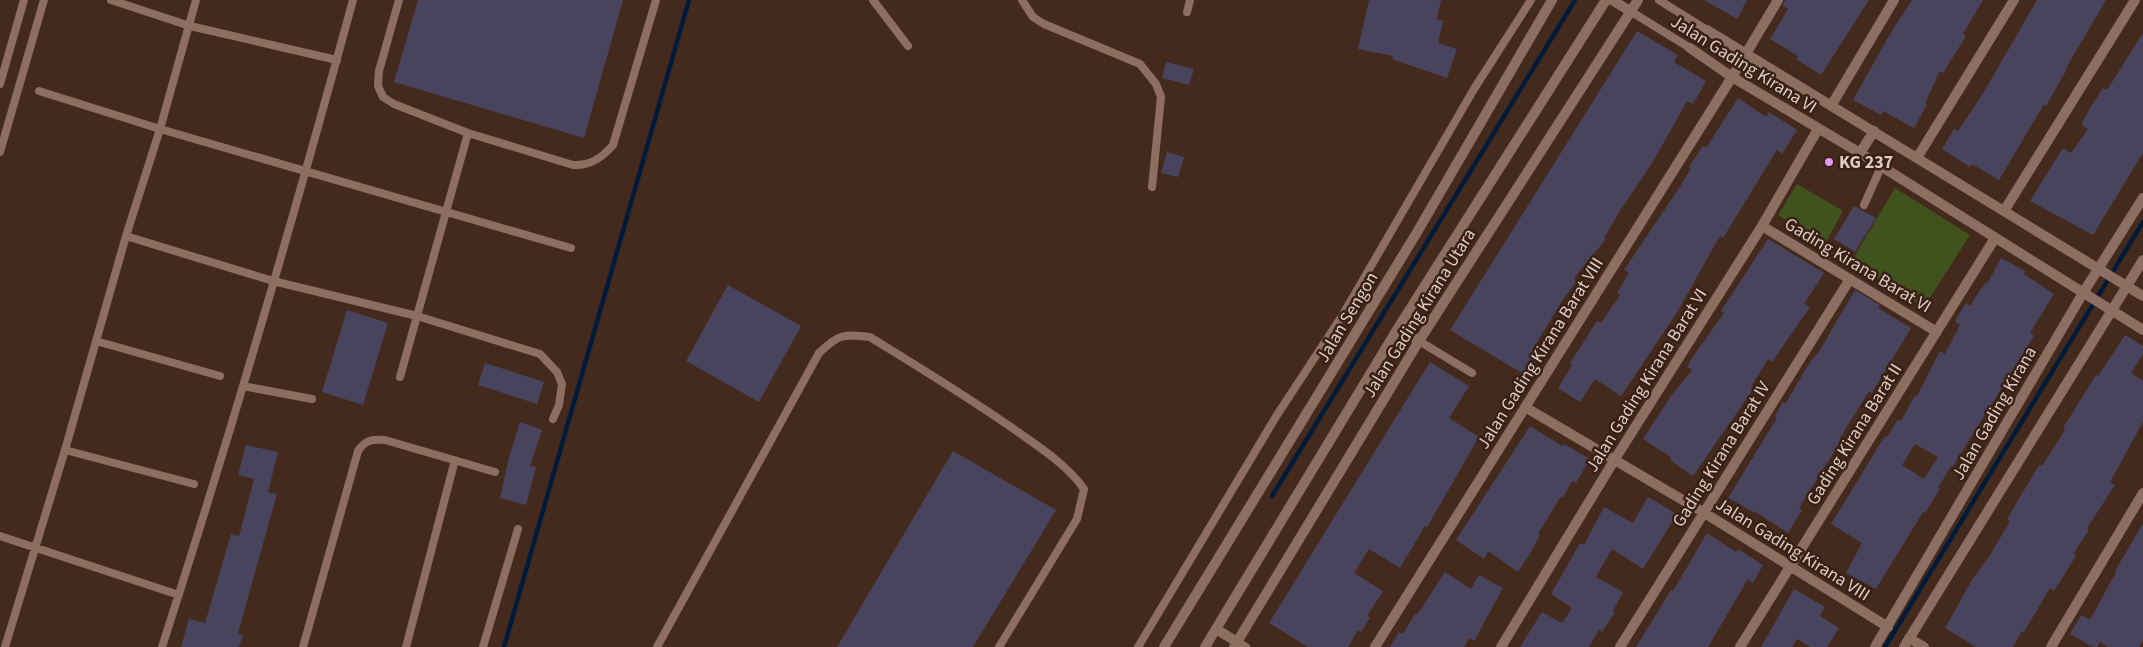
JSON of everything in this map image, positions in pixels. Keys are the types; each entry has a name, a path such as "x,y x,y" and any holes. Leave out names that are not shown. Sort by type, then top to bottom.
{"street":[{"name":"Jalan Sengon","path":"1164,647 1416,234 1552,0"},
{"name":"Jalan Gading Kirana Utara","path":"1205,647 1398,328 1606,0"},
{"name":"Jalan Gading Kirana VI","path":"1612,0 1630,11"},
{"name":"Jalan Gading Kirana Utara","path":"1239,645 1419,341 1638,0"},
{"name":"Jalan Gading Kirana Barat VIII","path":"1376,647 1732,77 1778,0"},
{"path":"1831,106 1894,0"},
{"path":"1917,158 2014,0"},
{"path":"2004,211 2135,0"},
{"name":"Jalan Gading Kirana VI","path":"1707,30 2143,296"},
{"name":"Jalan Gading Kirana VI","path":"1690,48 1732,77 1860,153 2143,330"},
{"name":"Jalan Gading Kirana Barat VI","path":"1501,647 1615,459 1762,226 1818,129"},
{"path":"1860,153 1874,132"},
{"name":"Jalan Gading Kirana","path":"1875,647 2102,271 2143,198"},
{"name":"Gading Kirana Barat VI","path":"1762,226 1937,332"},
{"name":"Gading Kirana Barat II","path":"1740,647 1995,238"},
{"path":"1924,647 1907,642 2112,311 2124,284 2143,260"},
{"name":"Gading Kirana Barat IV","path":"1620,647 1850,279"},
{"path":"1398,328 1419,341"},
{"name":"Jalan Gading Kirana VIII","path":"1525,407 1703,512 1888,627"},
{"path":"2051,647 2143,493"},
{"path":"1216,630 1239,645"}],"lane":[{"path":"0,84 24,0"},
{"path":"0,152 44,0"},
{"path":"111,0 190,26 336,60"},
{"path":"5,647 65,450 126,236 160,129 196,0"},
{"path":"162,647 213,490 306,172 353,0"},
{"path":"399,0 379,71 378,86 383,97 394,104 468,133 573,165 593,162 605,155 613,145 656,0"},
{"path":"873,0 908,46"},
{"path":"1022,0 1034,17 1044,24 1140,64 1156,84 1161,97 1152,188"},
{"path":"1186,12 1190,0"},
{"path":"1138,647 1277,416 1342,316 1474,89 1531,0"},
{"name":"Jalan Gading Kirana VI","path":"1659,0 1707,30"},
{"name":"Jalan Gading Kirana VI","path":"1630,11 1690,48"},
{"path":"39,91 160,129 571,248"},
{"path":"400,376 468,133"},
{"path":"1864,205 1881,167"},
{"path":"126,236 273,281 417,316 540,354 557,372 562,384 559,405 553,419"},
{"path":"656,647 819,354 834,339 848,334 870,337 987,410 1044,450 1074,475 1084,489 1077,519 999,647"},
{"path":"96,341 220,376"},
{"path":"1419,341 1472,373"},
{"path":"243,386 312,399"},
{"path":"303,647 358,451 363,444 375,439 384,440 496,472"},
{"path":"65,450 194,484"},
{"path":"406,647 455,460"},
{"path":"483,647 518,528"},
{"path":"0,536 179,594"}],"green space":[{"path":"1797,184 1843,211 1825,244 1778,215"},
{"path":"1895,188 1970,235 1924,307 1851,262"}],"building":[{"path":"418,0 623,0 584,138 394,82"},
{"path":"1369,0 1441,0 1437,19 1443,21 1438,43 1457,49 1447,78 1392,59 1393,56 1358,49"},
{"path":"1704,0 1747,0 1737,19"},
{"path":"1785,0 1869,0 1821,75 1796,59 1798,56 1770,39 1788,9 1783,6"},
{"path":"1912,0 1983,0 1963,34 1966,36 1943,73 1940,71 1925,103 1927,104 1914,128 1883,111 1881,115 1853,100 1890,34"},
{"path":"2037,0 2106,0 2046,106 2044,104 1999,180 1972,164 1970,167 1942,149 1954,129 1958,131 1982,95"},
{"path":"1637,31 1678,55 1674,62 1706,81 1693,104 1687,101 1651,165 1621,209 1604,238 1606,239 1574,278 1577,281 1564,298 1534,347 1542,352 1527,376 1450,330"},
{"path":"2143,33 2143,153 2093,235 2030,201 2063,148 2071,153 2088,129 2081,124 2103,88 2107,90"},
{"path":"1166,62 1194,69 1189,85 1162,78"},
{"path":"1738,98 1766,117 1769,112 1797,130 1782,154 1777,150 1723,238 1720,236 1676,314 1621,396 1595,379 1580,402 1558,388 1572,365 1570,363 1597,321 1601,323 1620,295 1617,293 1629,273 1624,270 1681,185 1691,168 1689,167 1703,146 1706,148"},
{"path":"1167,152 1184,157 1178,177 1161,173"},
{"path":"1854,206 1876,218 1855,252 1834,239"},
{"path":"1768,239 1824,273 1804,304 1810,307 1772,362 1768,359 1751,387 1754,388 1693,476 1670,460 1672,458 1643,439 1671,396 1692,370 1687,367 1692,358 1724,313 1721,311"},
{"path":"2001,258 2025,271 2024,274 2054,294 2030,333 2034,336 1953,466 1951,466 1938,488 1940,489 1925,513 1923,512 1876,589 1846,573 1862,543 1831,524 1885,436 1887,437 1898,419 1901,421 1915,395 1917,396 1940,351 1945,354 1960,325 1955,321 1966,303 1970,306 1985,283 1987,284","holes":["1915,444 1938,457 1924,479 1902,465"]},
{"path":"728,285 801,326 759,402 686,361"},
{"path":"1855,290 1880,305 1878,308 1911,328 1872,393 1869,391 1840,438 1842,439 1799,508 1802,510 1788,533 1754,511 1728,498 1777,418 1775,416 1783,402 1785,404 1810,362 1820,350"},
{"path":"347,310 388,323 363,405 322,392"},
{"path":"2125,335 2143,346 2143,354 2131,373 2143,381 2143,422 2110,482 2115,485 2087,528 2089,530 2073,554 2076,556 2054,591 2050,588 2013,647 1976,647 1945,628 1972,580 1992,552 2010,521 2007,519 2039,465 2042,466 2096,375 2098,376"},
{"path":"1430,362 1469,386 1449,418 1479,437 1427,527 1425,526 1400,568 1369,549 1354,573 1383,591 1367,616 1370,618 1361,632 1358,630 1348,647 1308,647 1269,623"},
{"path":"485,363 544,382 537,404 478,385"},
{"path":"520,422 542,430 530,466 536,467 526,505 500,498 509,457"},
{"path":"1530,426 1562,446 1564,444 1590,459 1576,483 1572,481 1563,498 1561,496 1518,572 1488,551 1484,559 1456,540"},
{"path":"246,445 278,452 268,492 277,494 238,633 243,635 239,647 181,647 189,619 205,623 231,534 239,536 254,479 238,475"},
{"path":"953,451 1056,510 973,647 837,647"},
{"path":"1648,497 1677,514 1643,569 1612,549 1596,577 1623,592 1613,611 1615,612 1602,632 1599,630 1589,647 1520,647 1542,612 1562,623 1572,608 1551,594 1580,543 1584,545 1604,507 1633,523"},
{"path":"2143,523 2143,640 2139,647 2108,647 2100,642 2097,647 2093,647 2070,634 2081,615 2090,620 2115,571"},
{"path":"1707,533 1736,552 1738,549 1763,565 1753,583 1748,579 1708,647 1636,647 1671,590 1673,591"},
{"path":"1445,572 1471,589 1479,575 1503,588 1474,641 1469,638 1464,647 1390,647 1399,632 1403,634 1415,614 1417,615"},
{"path":"1794,589 1825,607 1820,616 1839,628 1827,647 1810,647 1797,639 1792,647 1761,647"}],"waterway":[{"path":"504,647 689,0"},
{"path":"1272,496 1575,0"},
{"path":"1885,647 2143,222"}],"place":[{"name":"KG 237","path":"1829,162"}]}
